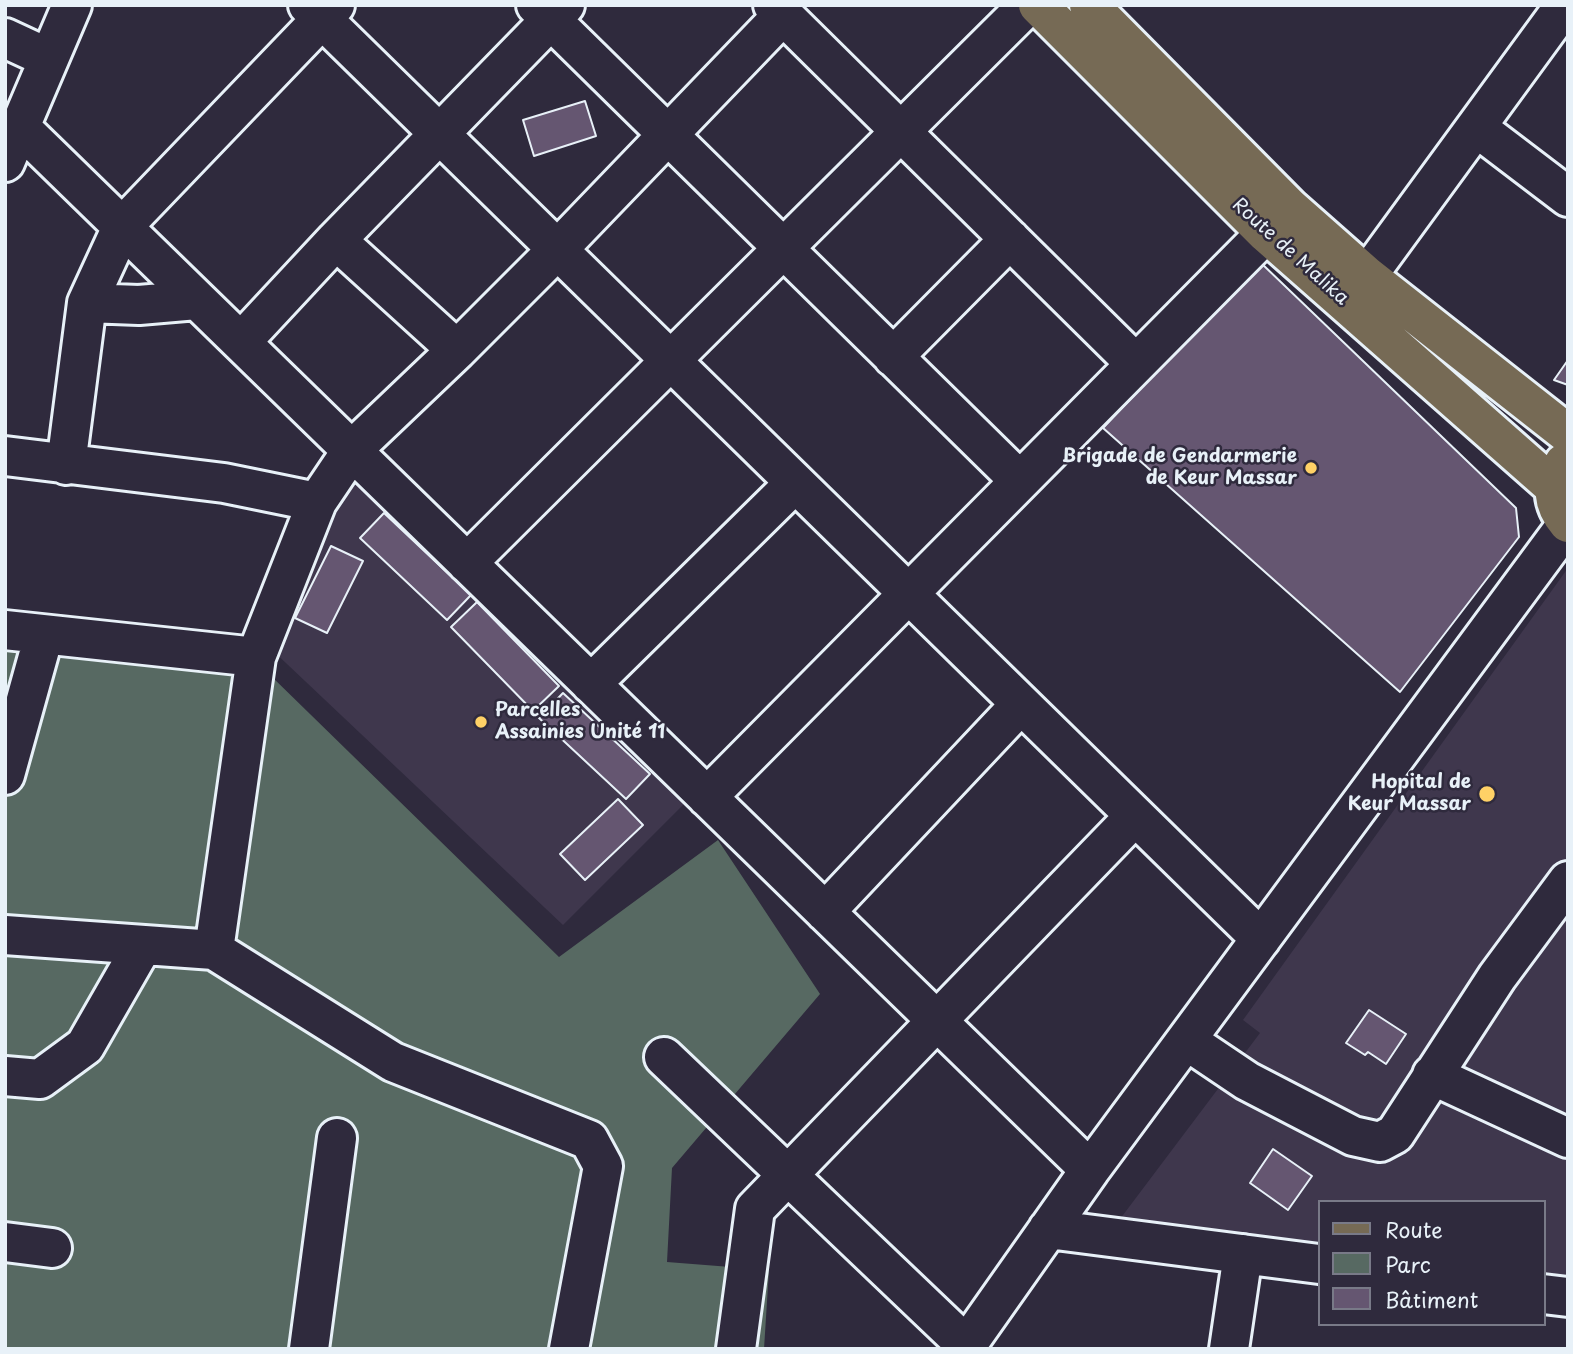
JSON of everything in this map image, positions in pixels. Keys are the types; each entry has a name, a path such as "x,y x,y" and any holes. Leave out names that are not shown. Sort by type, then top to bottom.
{"main road":[{"name":"Route de Malika","path":"1038,5 1266,233 1561,473"},
{"name":"Route de Malika","path":"1089,5 1290,208 1367,276 1568,433"},
{"path":"1561,473 1554,500 1568,523"}],"street":[{"path":"5,162 72,5"},
{"path":"467,563 1028,5"},
{"path":"1367,276 1565,5"},
{"path":"66,465 87,303 122,227 322,10 440,135 1261,939"},
{"path":"241,342 336,240 440,135 551,10 668,135 1020,481"},
{"path":"214,950 256,657 317,502 352,450 557,250 668,135 778,10 1136,364"},
{"path":"5,38 48,58"},
{"path":"20,127 1090,1170"},
{"path":"1476,127 1568,197"},
{"path":"708,797 1266,233"},
{"path":"893,357 1010,239"},
{"path":"336,240 457,350"},
{"path":"87,303 139,306 197,300"},
{"path":"5,456 224,483 317,502"},
{"path":"591,684 795,483"},
{"path":"663,1057 965,1347 1090,1170 1568,523"},
{"path":"5,630 256,657"},
{"path":"5,775 44,635"},
{"path":"825,912 1021,704"},
{"path":"736,1349 755,1209 1135,816"},
{"path":"1186,1040 1259,1087 1353,1136 1380,1142 1395,1134 1497,977 1568,881"},
{"path":"5,935 214,950 393,1062 589,1140 603,1166 569,1349"},
{"path":"5,1076 40,1079 85,1046 142,945"},
{"path":"1432,1075 1568,1138"},
{"path":"309,1349 337,1138"},
{"path":"1048,1229 1318,1264"},
{"path":"5,1242 51,1248"},
{"path":"1229,1349 1243,1254"},
{"path":"1545,1294 1568,1297"}],"shaded area":[{"name":"Parcelles Assainies Unité 11","path":"345,465 692,796 563,925 269,647"},
{"name":"Hopital de Keur Massar","path":"1568,568 1568,1280 1545,1277 1545,1200 1318,1200 1318,1246 1120,1219 1260,1033 1243,1020"}],"green space":[{"path":"5,617 227,633 559,957 718,840 820,994 672,1168 667,1262 769,1270 764,1349 5,1349"}],"building":[{"path":"585,101 596,136 534,156 523,120"},
{"name":"Brigade de Gendarmerie de Keur Massar","path":"1260,262 1516,508 1519,537 1400,692 1103,428"},
{"path":"1568,360 1568,385 1554,380"},
{"path":"384,513 471,595 447,620 360,538"},
{"path":"331,546 363,561 327,633 295,618"},
{"path":"477,602 559,686 533,711 451,627"},
{"path":"563,693 650,774 626,799 539,718"},
{"path":"618,799 643,825 585,880 560,854"},
{"path":"1369,1010 1406,1034 1386,1064 1368,1052 1365,1055 1346,1043"},
{"path":"1273,1149 1312,1176 1288,1210 1250,1183"}],"place":[{"name":"Brigade de Gendarmerie de Keur Massar","path":"1311,468"},
{"name":"Parcelles Assainies Unité 11","path":"481,722"},
{"name":"Hopital de Keur Massar","path":"1487,794"}]}
